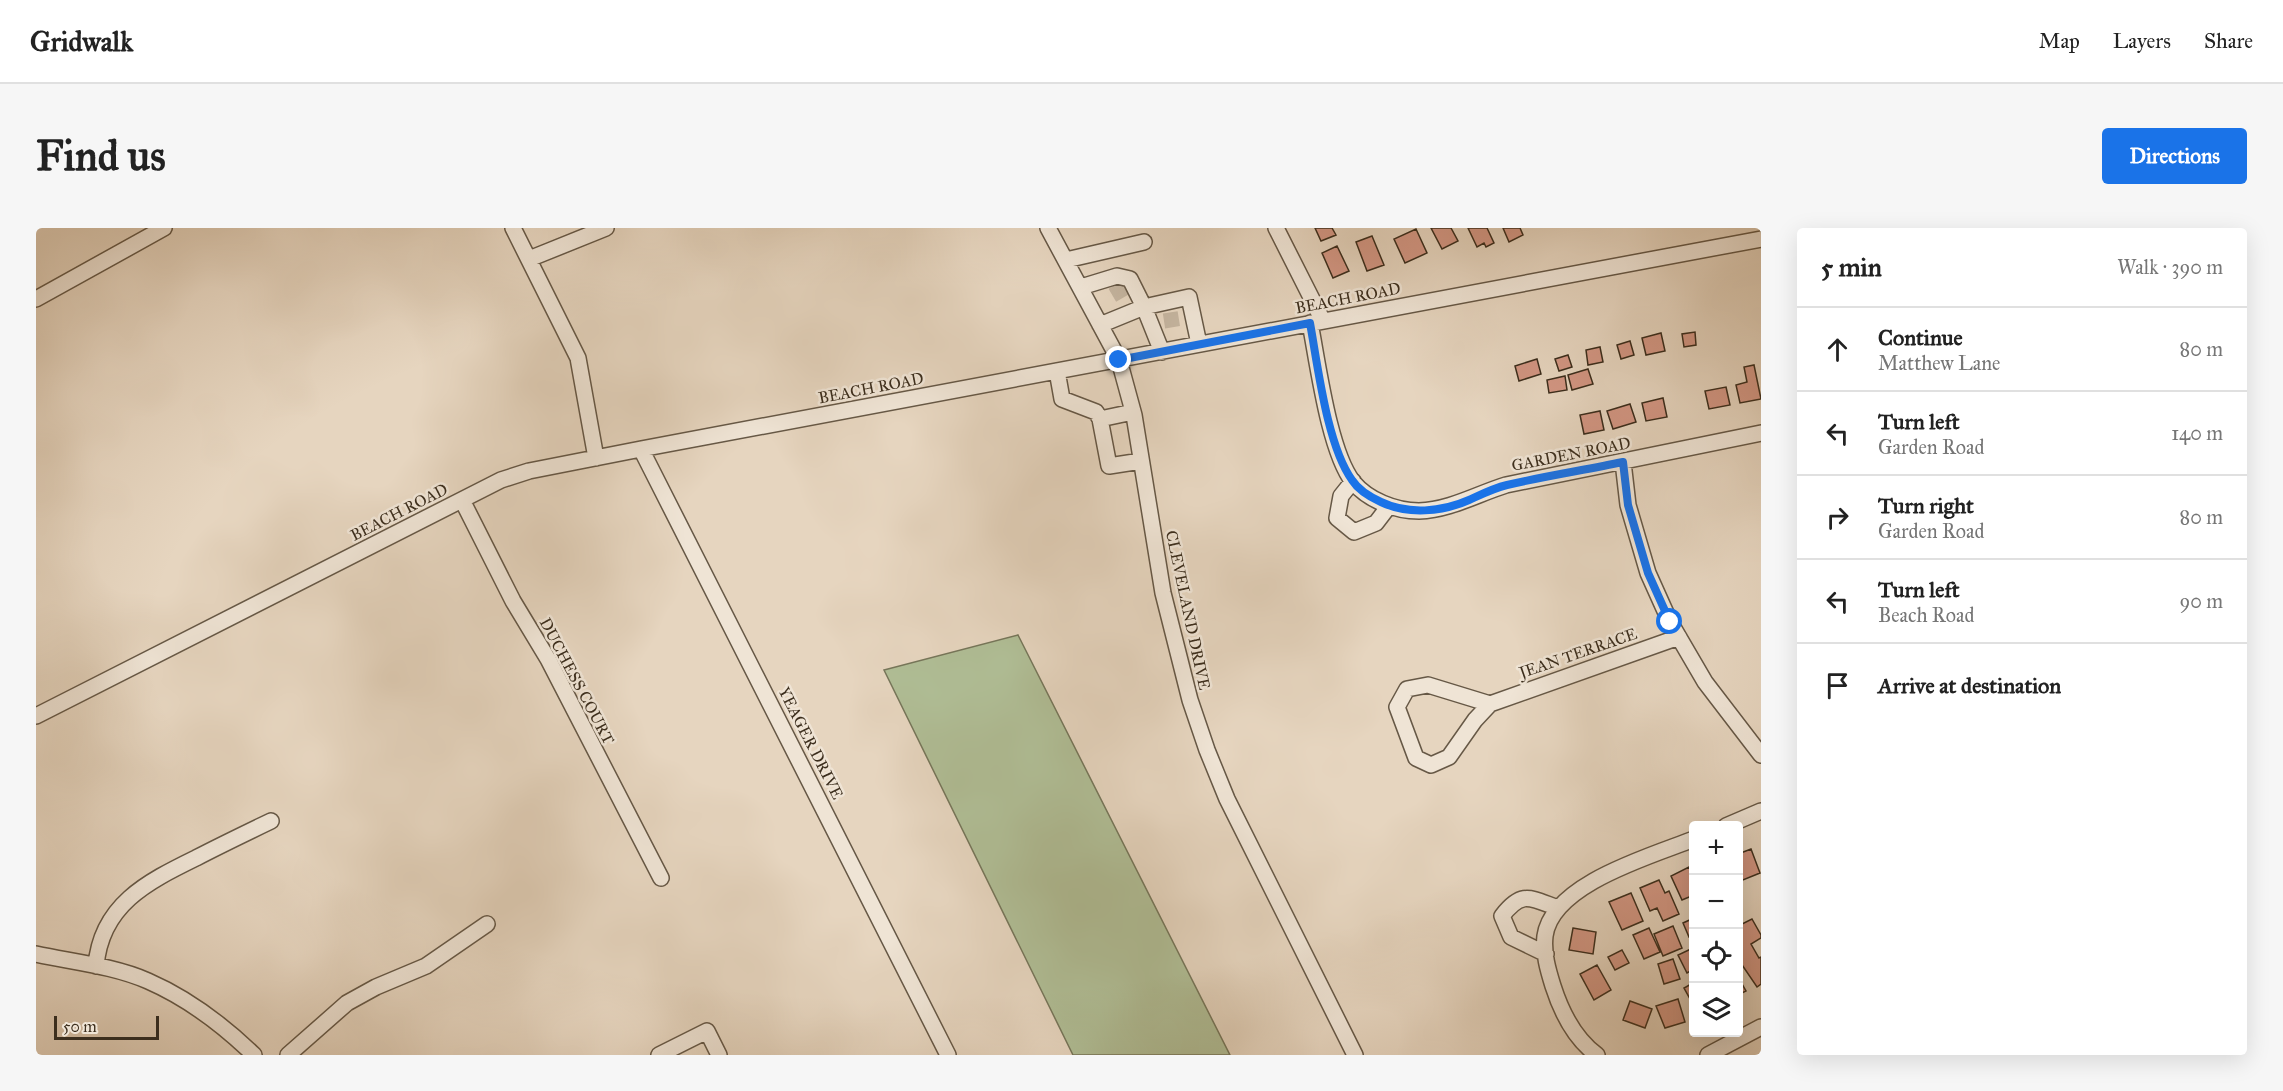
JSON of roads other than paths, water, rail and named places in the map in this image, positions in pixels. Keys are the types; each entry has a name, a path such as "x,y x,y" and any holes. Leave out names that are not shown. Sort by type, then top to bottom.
{"street":[{"path":"36,299 164,228"},
{"path":"513,228 578,358 596,458"},
{"path":"529,259 606,228"},
{"name":"CLEVELAND DRIVE","path":"1048,228 1119,360 1133,412 1163,593 1190,700 1207,750 1227,799 1355,1055"},
{"name":"GARDEN ROAD","path":"1276,228 1316,322 1337,449 1353,481 1367,495 1389,506 1419,511 1439,508 1467,501 1506,485 1761,433"},
{"name":"BEACH ROAD","path":"36,716 516,474 1761,239"},
{"path":"1066,260 1144,242"},
{"path":"1081,287 1113,281 1117,276 1130,279 1133,307"},
{"path":"1100,325 1133,307 1189,297 1188,316 1199,344"},
{"path":"1133,307 1158,323 1162,352"},
{"path":"1057,371 1062,399 1096,412 1100,419 1109,466 1141,461"},
{"path":"1100,419 1133,412"},
{"name":"YEAGER DRIVE","path":"641,449 948,1055"},
{"path":"1623,462 1628,505 1648,573 1679,637 1705,682 1761,755"},
{"path":"1353,481 1341,496 1337,518 1354,532 1376,523 1389,506"},
{"name":"DUCHESS COURT","path":"462,500 513,601 548,659 661,878"},
{"name":"JEAN TERRACE","path":"1490,704 1428,685 1407,689 1397,707 1416,758 1431,765 1449,757 1475,720 1490,704 1679,637"},
{"path":"1736,821 1761,811"},
{"path":"96,966 100,942 112,917 141,888 160,875 271,820"},
{"path":"1597,1055 1580,1039 1566,1016 1548,970 1545,936 1549,921 1558,908 1579,889 1596,879 1689,841"},
{"path":"1546,954 1511,937 1502,916 1513,902 1527,897 1558,908"},
{"path":"288,1055 347,1003 376,987 426,966 487,924"},
{"path":"36,954 96,966 148,981 173,994 209,1018 254,1055"},
{"path":"1708,1055 1761,1026"},
{"path":"660,1055 707,1031 719,1055"}],"tunnel":[{"path":"1115,285 1125,302"},
{"path":"1164,321 1183,318"}]}
